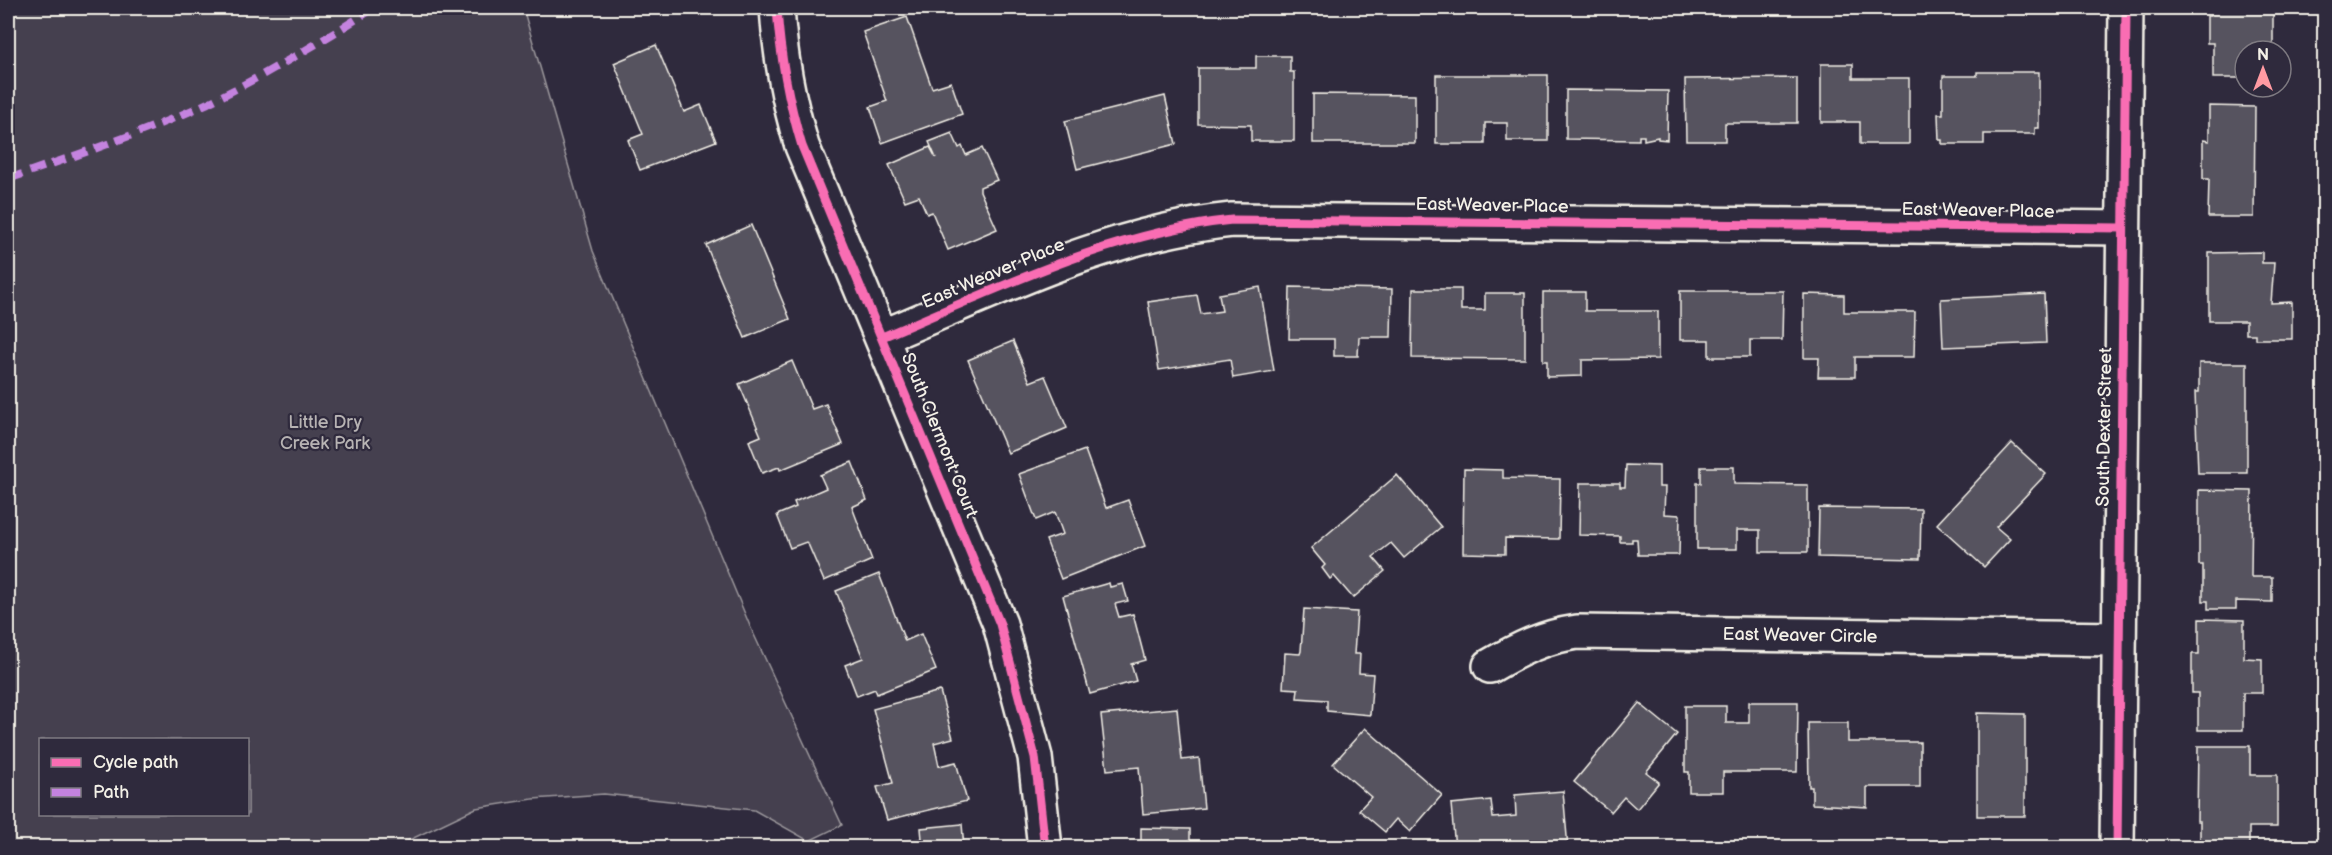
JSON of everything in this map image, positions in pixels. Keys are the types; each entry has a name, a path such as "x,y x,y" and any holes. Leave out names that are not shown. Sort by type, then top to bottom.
{"street":[{"name":"South Clermont Court","path":"777,8 779,48 790,107 802,146 1000,624 1035,757 1045,848"},
{"name":"South Dexter Street","path":"2117,848 2126,8"},
{"name":"East Weaver Place","path":"882,338 1083,254 1169,228 1232,220 2123,228"},
{"name":"East Weaver Circle","path":"1490,666 1531,643 1551,636 1577,632 2118,639"}],"green space":[{"name":"Little Dry Creek Park","path":"8,8 523,8 593,251 750,626 842,825 809,841 754,810 604,794 533,799 476,808 403,843 402,847 8,847"}],"building":[{"path":"2210,8 2273,10 2273,39 2233,39 2233,78 2213,78 2213,43 2207,43 2207,16 2210,16"},
{"path":"907,17 932,88 951,82 962,114 882,143 870,107 887,101 863,32"},
{"path":"656,45 684,112 701,105 716,141 640,170 628,140 643,134 614,63"},
{"path":"1256,56 1290,56 1290,72 1294,72 1294,141 1251,141 1251,125 1198,124 1198,68 1256,68"},
{"path":"1821,64 1853,64 1853,78 1909,78 1909,144 1860,144 1860,122 1821,122"},
{"path":"1977,72 2039,72 2039,128 2035,128 2035,134 1984,134 1984,144 1942,144 1942,140 1939,140 1938,114 1943,114 1943,76 1977,76"},
{"path":"1436,75 1548,75 1548,141 1507,141 1507,123 1485,123 1485,144 1436,144"},
{"path":"1797,78 1797,123 1725,123 1725,141 1686,141 1685,79"},
{"path":"1566,90 1668,91 1667,140 1658,139 1658,137 1644,140 1644,136 1639,136 1639,140 1566,139"},
{"path":"1313,94 1415,95 1415,143 1313,143"},
{"path":"1165,96 1176,144 1077,169 1065,121"},
{"path":"2209,106 2255,107 2254,217 2208,217 2209,179 2203,179 2203,140 2209,141"},
{"path":"952,133 959,148 962,146 966,155 982,148 997,180 980,187 980,191 997,229 948,250 932,212 927,214 919,196 905,201 889,165 930,147 936,158 929,142"},
{"path":"751,225 790,319 745,338 706,245"},
{"path":"2262,252 2262,263 2274,263 2271,303 2292,302 2292,339 2255,339 2255,334 2246,334 2246,321 2209,321 2209,253"},
{"path":"1260,287 1274,371 1233,378 1230,359 1159,370 1148,302 1197,295 1201,314 1222,311 1219,294"},
{"path":"1290,287 1392,289 1391,337 1359,337 1358,356 1334,356 1334,339 1289,339"},
{"path":"1413,289 1461,289 1461,310 1485,310 1485,293 1525,293 1525,359 1412,358"},
{"path":"1680,291 1783,291 1782,340 1750,340 1750,357 1709,357 1709,340 1680,340"},
{"path":"1543,292 1585,292 1585,311 1658,311 1658,359 1582,360 1582,376 1547,377 1547,361 1543,361"},
{"path":"1804,294 1844,295 1844,312 1915,312 1914,357 1855,357 1855,377 1818,377 1819,358 1804,358"},
{"path":"2044,294 2046,343 1943,347 1941,299"},
{"path":"1013,341 1030,382 1045,376 1067,428 1008,453 968,360"},
{"path":"792,361 812,409 826,404 843,444 780,470 779,467 762,473 749,441 761,436 739,384"},
{"path":"2199,363 2247,363 2247,473 2198,473 2195,392 2199,392"},
{"path":"2012,443 2046,474 1996,527 2010,539 1984,567 1937,524"},
{"path":"1085,450 1106,508 1128,500 1145,546 1061,579 1046,540 1063,534 1055,512 1036,520 1019,474"},
{"path":"852,462 867,500 852,507 872,560 824,581 806,542 790,548 777,515 796,507 794,502 826,488 820,475"},
{"path":"1626,465 1659,466 1659,487 1665,487 1664,514 1680,515 1679,555 1638,555 1637,539 1632,539 1632,542 1620,542 1620,536 1579,535 1580,483 1620,483 1620,487 1625,487"},
{"path":"1701,467 1734,467 1734,484 1808,485 1808,552 1760,552 1760,530 1737,530 1737,549 1697,549 1697,483 1701,483"},
{"path":"1464,469 1503,470 1503,478 1560,479 1559,539 1505,538 1505,554 1463,553"},
{"path":"1397,475 1441,527 1404,558 1391,543 1373,557 1385,571 1353,598 1334,576 1330,579 1322,568 1325,565 1311,548"},
{"path":"2199,490 2252,491 2251,577 2272,577 2272,602 2236,601 2236,609 2208,609 2208,601 2203,601 2203,565 2199,565"},
{"path":"1819,508 1921,509 1920,559 1818,557"},
{"path":"879,574 905,641 921,634 936,670 877,694 875,689 857,696 845,665 863,658 836,591"},
{"path":"1109,583 1110,587 1123,584 1128,601 1115,604 1119,617 1133,614 1145,660 1131,664 1136,681 1090,694 1063,596"},
{"path":"1304,609 1357,612 1354,654 1360,654 1359,673 1373,674 1370,715 1327,711 1327,700 1297,698 1298,689 1283,688 1285,653 1300,654 1301,651"},
{"path":"2199,619 2244,620 2244,658 2262,659 2262,693 2243,693 2243,730 2198,730 2198,693 2192,693 2192,654 2199,654"},
{"path":"940,691 953,738 934,743 939,766 956,762 967,801 887,820 877,787 893,783 873,709"},
{"path":"1749,702 1798,702 1797,772 1723,772 1723,792 1689,792 1689,772 1685,772 1685,706 1726,706 1726,723 1749,723"},
{"path":"1639,703 1677,734 1646,772 1659,782 1637,809 1624,797 1611,812 1574,782"},
{"path":"1177,708 1182,760 1199,758 1204,808 1143,814 1139,767 1107,770 1101,715"},
{"path":"1977,713 2025,714 2025,816 1977,816"},
{"path":"1808,723 1848,723 1848,742 1920,742 1920,787 1867,787 1867,807 1812,804 1812,787 1809,787"},
{"path":"1365,728 1442,795 1410,832 1396,819 1385,832 1359,810 1371,797 1333,764"},
{"path":"2198,746 2250,746 2250,775 2277,775 2277,827 2249,827 2249,848 2200,848 2200,821 2197,821"},
{"path":"1563,791 1568,848 1455,848 1451,804 1491,800 1493,818 1516,816 1515,795"},
{"path":"962,824 964,848 893,848 892,842 922,839 921,828"},
{"path":"1141,828 1190,829 1190,848 1141,848"}],"marked path":[{"path":"8,179 134,134 208,103 292,58 374,8"}],"cycle path":[{"path":"777,8 785,78 802,146 1000,624 1035,757 1045,848"},
{"path":"2117,848 2126,8"},
{"path":"882,337 1010,283 1096,250 1186,227 1232,220 2123,228"}]}
